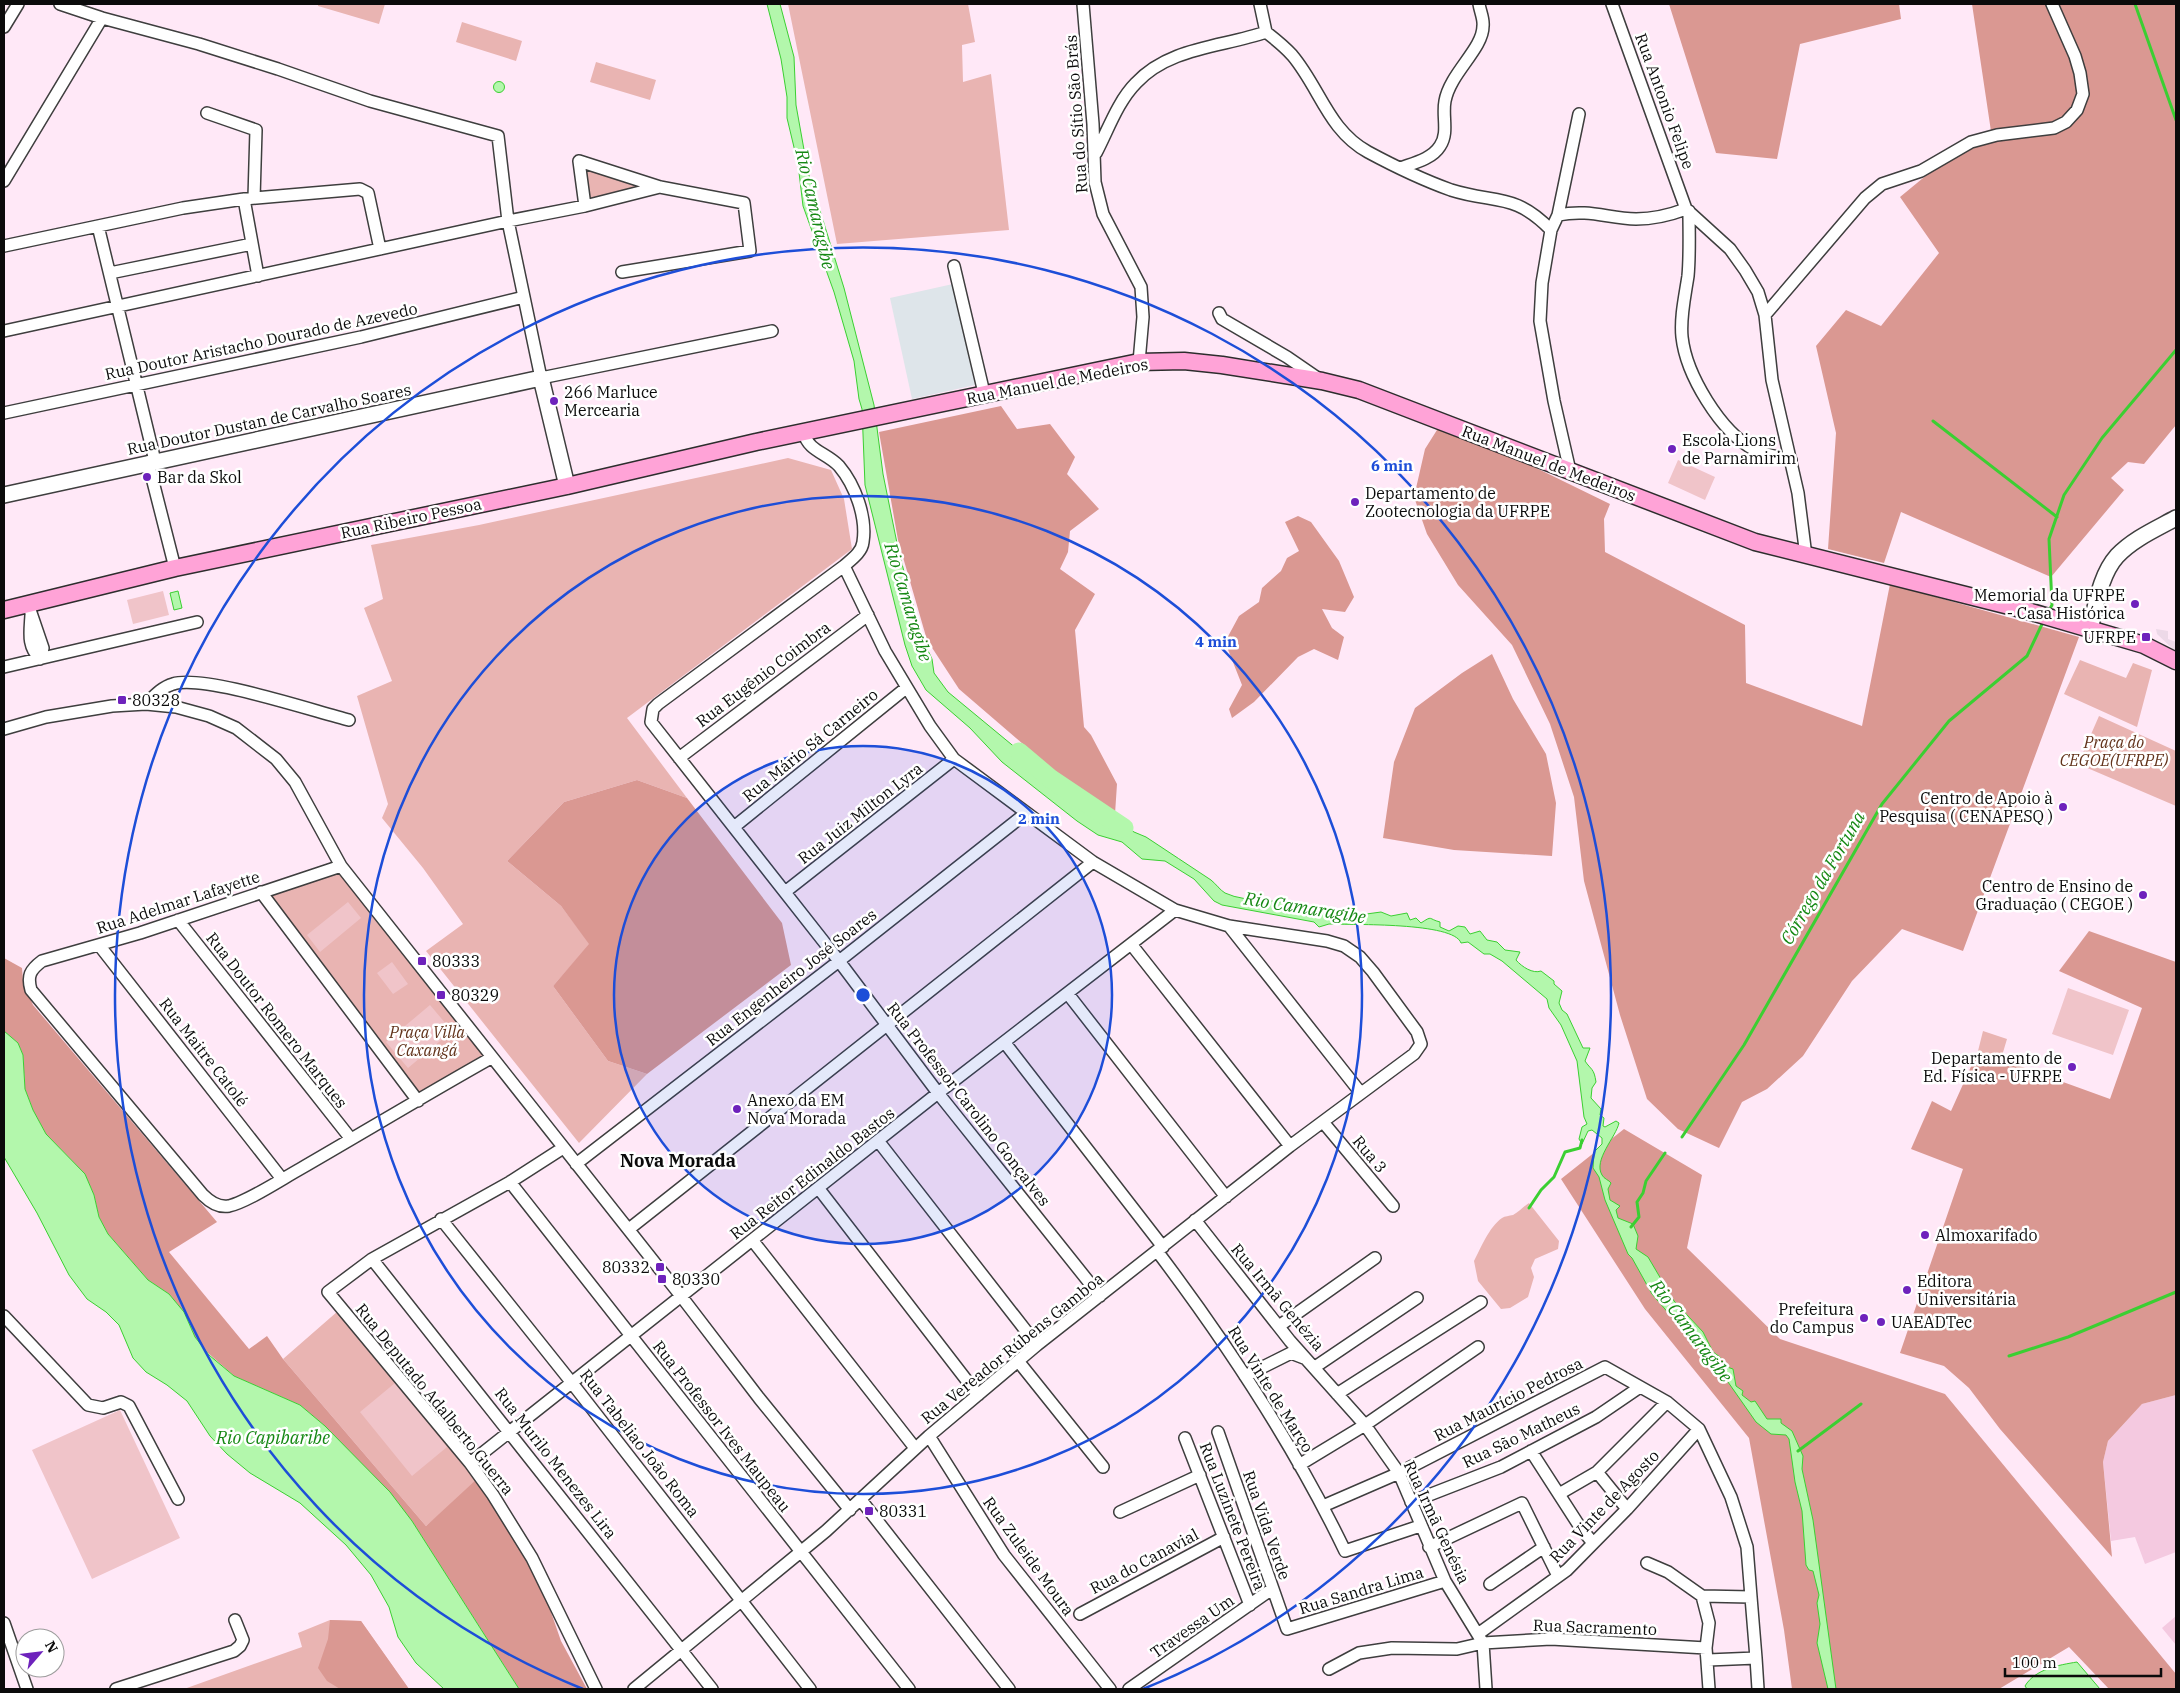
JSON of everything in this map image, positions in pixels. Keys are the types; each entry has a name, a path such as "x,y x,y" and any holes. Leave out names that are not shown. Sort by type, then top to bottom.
{"main road":[{"name":"Rua Manuel de Medeiros","path":"812,431 984,393 1139,362 1208,364 1322,381 1382,398 1755,542 1806,556 1904,578 2048,617 2156,650 2176,661"},
{"name":"Rua Ribeiro Pessoa","path":"4,610 30,610 175,568 567,486 812,431"}],"street":[{"path":"4,28 18,4"},
{"path":"60,4 102,18 199,44 370,100 498,136 508,220 541,378 567,486"},
{"name":"Rua do Sítio São Brás","path":"1083,4 1095,154 1095,182 1103,214 1141,287 1143,317 1139,362"},
{"path":"1260,4 1266,32 1292,55 1335,125 1350,140 1400,168 1453,190 1511,201 1529,210 1551,230"},
{"path":"1400,168 1435,153 1441,146 1444,138 1445,101 1449,88 1455,75 1481,37 1484,26 1479,4"},
{"name":"Rua Antonio Felipe","path":"1612,4 1688,210"},
{"path":"1765,315 1865,198 1882,184 1921,171 1971,142 1997,135 2054,128 2066,122 2077,110 2083,94 2075,56 2052,4"},
{"path":"4,181 102,18"},
{"path":"1095,154 1126,97 1135,84 1150,69 1166,60 1192,51 1240,41 1266,32"},
{"path":"207,113 256,130 249,199 252,244 258,276"},
{"path":"1570,471 1554,401 1540,321 1542,283 1551,230 1558,215 1579,114"},
{"path":"585,206 579,161 660,187 744,203 750,251 622,272"},
{"path":"4,331 508,220 585,206 660,187"},
{"path":"4,246 183,208 249,199 365,190 368,192 380,249"},
{"path":"1558,215 1592,212 1635,219 1654,218 1688,210"},
{"path":"1688,210 1730,249 1758,292 1765,315 1772,380 1792,460 1806,556"},
{"path":"1688,210 1689,252 1682,336 1688,366 1725,425 1740,440 1755,450 1792,460"},
{"path":"98,226 138,385 175,568"},
{"path":"110,272 252,244"},
{"path":"954,266 984,393"},
{"name":"Rua Doutor Aristacho Dourado de Azevedo","path":"4,413 361,336 524,296"},
{"path":"1219,313 1222,319 1287,356 1322,381"},
{"path":"541,378 772,331"},
{"name":"Rua Doutor Dustan de Carvalho Soares","path":"4,495 152,461 363,418 541,378"},
{"path":"812,431 806,442 838,465 850,482 862,520 863,543 859,551 844,566 885,651 906,688 954,759 1025,814 1093,862 1175,910 1228,926 1360,1092"},
{"path":"2090,629 2103,583 2117,557 2134,542 2176,518"},
{"name":"Rua Professor Carolino Gonçalves","path":"844,566 658,704 653,709 651,716 656,730 839,961 938,1093 1100,1296"},
{"path":"30,610 44,648 40,658"},
{"name":"Rua Eugênio Coimbra","path":"679,758 868,615"},
{"path":"4,667 196,622"},
{"path":"146,704 163,688 173,684 199,682 349,720"},
{"name":"Rua Mário Sá Carneiro","path":"734,827 906,688"},
{"path":"4,729 46,717 82,710 146,704 176,707 209,716 236,728 276,759 295,782 341,866 491,1058 682,1296 759,1398 850,1510"},
{"name":"Rua Juiz Milton Lyra","path":"785,892 954,759"},
{"name":"Rua Engenheiro José Soares","path":"576,1164 839,961 1025,814"},
{"path":"629,1229 1093,862"},
{"name":"Rua Adelmar Lafayette","path":"282,1179 228,1206 218,1206 210,1202 38,1000 31,990 29,974 33,968 42,962 178,920 341,866"},
{"path":"262,892 418,1100"},
{"name":"Rua Reitor Edinaldo Bastos","path":"470,1463 879,1142 938,1093 1175,910"},
{"name":"Rua Doutor Romero Marques","path":"178,920 351,1140"},
{"name":"Rua Vereador Rúbens Gamboa","path":"634,1689 801,1552 850,1510 929,1436 1037,1345 1290,1146 1360,1092 1414,1054 1421,1044 1418,1032 1372,972 1360,957 1344,946 1327,941 1228,926"},
{"path":"1131,944 1290,1146"},
{"name":"Rua Maitre Catolé","path":"99,945 282,1179"},
{"path":"1068,994 1226,1197"},
{"name":"Rua Vinte de Março","path":"1006,1042 1160,1249 1203,1312 1245,1376 1299,1465 1323,1506 1345,1551 1420,1526"},
{"path":"282,1179 491,1058"},
{"name":"Rua 3","path":"1323,1122 1393,1206"},
{"path":"879,1142 1037,1345"},
{"path":"372,1259 510,1182 563,1148"},
{"name":"Rua Professor Ives Maupeau","path":"510,1182 909,1689"},
{"path":"819,1189 978,1396"},
{"name":"Rua Tabeliao João Roma","path":"441,1219 572,1382 810,1689"},
{"name":"Rua Irmã Genézia","path":"1195,1220 1279,1326 1337,1394"},
{"path":"753,1241 916,1448"},
{"path":"1279,1326 1375,1258"},
{"name":"Rua Deputado Adalberto Guerra","path":"372,1259 328,1292 470,1463 493,1495 532,1558 596,1689"},
{"name":"Rua Murilo Menezes Lira","path":"372,1259 510,1431 712,1689"},
{"path":"1245,1376 1291,1353 1298,1354 1315,1367 1417,1298"},
{"path":"1337,1394 1481,1302"},
{"path":"4,1316 88,1405 102,1408 120,1402 129,1406 178,1499"},
{"path":"1299,1465 1365,1424 1478,1347"},
{"path":"1018,1361 1102,1467"},
{"name":"Rua Maurício Pedrosa","path":"1323,1506 1399,1473 1606,1368 1666,1402 1699,1429"},
{"name":"Rua São Matheus","path":"1411,1502 1501,1466 1531,1451 1596,1417 1640,1387"},
{"name":"Rua Irmã Genésia","path":"1337,1394 1365,1424 1399,1473 1429,1548 1445,1581 1480,1639"},
{"path":"1559,1494 1598,1472 1666,1402"},
{"path":"1699,1429 1731,1497 1747,1547 1758,1689"},
{"name":"Rua Vinte de Agosto","path":"1480,1639 1558,1576 1593,1543 1627,1509 1699,1429"},
{"name":"Rua Vida Verde","path":"1218,1432 1287,1629"},
{"name":"Rua Zuleide Moura","path":"929,1436 1004,1555 1110,1689"},
{"name":"Rua Luzinete Pereira","path":"1185,1438 1250,1605"},
{"path":"1531,1451 1593,1543"},
{"path":"1598,1472 1627,1509"},
{"path":"1120,1512 1200,1475"},
{"path":"861,1500 1009,1689"},
{"path":"1429,1548 1522,1503 1558,1576"},
{"name":"Rua do Canavial","path":"1080,1614 1224,1537"},
{"path":"1490,1584 1544,1548"},
{"path":"1646,1563 1668,1572 1702,1596 1751,1597"},
{"name":"Rua Sandra Lima","path":"1287,1629 1445,1581"},
{"name":"Travessa Um","path":"1129,1689 1143,1685 1272,1589"},
{"path":"1702,1596 1709,1623 1706,1648 1709,1689"},
{"path":"116,1689 234,1651 243,1640 235,1620"},
{"path":"4,1623 27,1689"},
{"path":"1329,1669 1359,1653 1392,1648 1457,1649 1480,1639 1486,1689"},
{"name":"Rua Sacramento","path":"1480,1639 1551,1639 1706,1648"},
{"path":"1708,1660 1756,1658"}],"shaded area":[{"path":"1669,4 1899,4 1901,19 1800,44 1777,159 1716,153"},
{"path":"1972,4 2176,4 2176,425 2144,464 2128,462 2111,478 2124,490 2051,577 1901,512 1884,563 1828,549 1836,433 1816,346 1846,310 1881,326 1939,253 1900,197 1934,169 1992,138"},
{"path":"953,284 975,385 912,399 890,298"},
{"path":"1001,406 1017,429 1050,424 1075,457 1067,474 1099,509 1070,531 1068,552 1060,569 1095,594 1075,630 1084,727 1091,735 1117,784 1115,814 1072,786 959,689 927,640 898,540 879,432"},
{"path":"1442,422 1610,504 1604,519 1605,552 1745,625 1746,683 1862,726 1890,584 2079,637 1963,951 1902,929 1852,981 1803,1056 1767,1089 1742,1102 1719,1148 1678,1129 1647,1099 1620,1015 1584,881 1574,797 1550,724 1512,645 1458,585 1427,534 1414,497 1425,449"},
{"path":"1298,516 1311,522 1339,561 1354,597 1345,612 1322,609 1332,628 1344,637 1338,660 1314,649 1298,657 1254,702 1232,718 1229,709 1242,685 1225,642 1239,616 1259,602 1262,588 1281,571 1287,558 1299,551 1285,522"},
{"path":"2156,629 2168,631 2168,639 2176,642 2176,652 2157,634"},
{"path":"1492,654 1513,699 1546,754 1556,803 1552,856 1454,850 1383,838 1394,762 1415,708 1462,673"},
{"path":"637,780 687,798 782,923 791,965 647,1074 608,1061 553,986 589,944 561,906 507,861 564,802"},
{"path":"2089,931 2176,962 2176,1395 2142,1404 2108,1441 2103,1462 2112,1557 2000,1429 1969,1388 1944,1366 1900,1353 1963,1169 1911,1149 1932,1101 1951,1111 1978,1051 2110,1099 2142,1008 2059,971"},
{"path":"4,958 22,968 23,981 33,1005 217,1222 169,1252 249,1349 267,1336 283,1359 426,1526 478,1478 544,1592 561,1641 587,1689 519,1689 412,1521 325,1426 300,1405 234,1376 207,1352 195,1337 184,1312 169,1294 148,1280 108,1234 99,1217 94,1195 85,1174 46,1134 33,1110 25,1089 23,1055 18,1043 4,1031"},
{"path":"1624,1129 1702,1175 1687,1248 1780,1339 1945,1394 2176,1674 2176,1689 2109,1689 2069,1647 1999,1689 1792,1689 1784,1630 1749,1438 1645,1309 1561,1179"},
{"path":"2176,1395 2176,1552 2145,1564 2135,1537 2111,1541 2103,1462 2108,1441 2142,1404"},
{"path":"2176,1616 2176,1645 2162,1628"},
{"path":"330,1620 361,1621 409,1689 340,1689 327,1681 318,1668 328,1639"}],"green space":[{"path":"318,4 385,4 379,24 318,6"},
{"path":"788,4 968,4 975,42 962,45 963,82 991,74 1009,230 837,244"},
{"path":"462,22 522,41 516,61 456,42"},
{"path":"596,62 656,80 650,100 590,82"},
{"path":"584,169 648,184 591,200 588,199"},
{"path":"788,458 831,470 844,499 852,549 627,718 687,798 637,780 564,802 507,861 561,906 590,944 553,986 608,1061 647,1074 579,1143 426,951 463,924 423,868 382,818 388,804 357,696 392,681 364,608 383,599 371,545 479,525"},
{"path":"1678,460 1715,477 1705,500 1668,483"},
{"path":"163,591 169,615 133,624 127,600"},
{"path":"2080,660 2126,678 2133,663 2152,670 2137,727 2064,694"},
{"name":"Praça do CEGOE(UFRPE)","path":"2099,716 2176,751 2176,806 2078,764"},
{"name":"Praça Villa Caxangá","path":"338,870 487,1057 420,1093 268,895"},
{"path":"348,902 361,918 320,952 307,935"},
{"path":"392,962 408,984 393,994 377,973"},
{"path":"2068,988 2129,1010 2113,1055 2052,1034"},
{"path":"430,1005 452,1031 408,1068 386,1042"},
{"path":"1983,1031 2007,1039 2001,1059 1978,1051"},
{"path":"1529,1203 1559,1241 1558,1249 1535,1259 1531,1268 1534,1277 1528,1297 1510,1308 1501,1309 1478,1281 1474,1261 1497,1222 1503,1217 1515,1214"},
{"path":"338,1311 481,1479 426,1526 283,1359"},
{"path":"395,1383 447,1447 412,1476 360,1412"},
{"path":"120,1410 180,1538 92,1579 32,1450"},
{"path":"330,1620 361,1621 409,1689 184,1689 302,1647 298,1633"}],"water":[{"name":"Rio Camaragibe","path":"767,4 780,4 794,57 796,105 808,172 844,288 874,405 883,474 899,553 922,638 932,659 934,673 948,692 1017,749 1031,757 1040,772 1062,796 1085,811 1100,816 1104,812 1211,880 1225,893 1244,898 1285,903 1303,908 1359,915 1381,912 1391,916 1407,913 1410,920 1416,918 1421,923 1430,918 1440,922 1440,927 1449,931 1458,926 1465,927 1470,934 1480,931 1487,940 1497,942 1505,950 1520,952 1516,960 1524,967 1535,972 1541,971 1554,981 1554,984 1562,991 1559,1003 1562,1010 1567,1014 1583,1048 1590,1048 1585,1061 1593,1072 1596,1082 1592,1088 1591,1098 1601,1109 1600,1115 1604,1118 1603,1126 1605,1127 1616,1121 1619,1123 1600,1163 1603,1176 1611,1183 1608,1189 1610,1200 1620,1206 1616,1210 1618,1218 1633,1224 1638,1236 1636,1249 1648,1257 1674,1301 1703,1332 1713,1352 1720,1357 1721,1365 1733,1369 1736,1386 1743,1391 1742,1395 1751,1402 1755,1401 1767,1419 1781,1419 1781,1423 1792,1431 1803,1456 1802,1469 1813,1520 1836,1689 1828,1689 1817,1643 1820,1624 1817,1603 1819,1595 1813,1571 1809,1570 1806,1565 1802,1511 1795,1482 1789,1439 1786,1435 1771,1434 1756,1422 1728,1382 1652,1294 1628,1254 1605,1200 1599,1177 1593,1168 1594,1152 1602,1144 1602,1138 1592,1130 1588,1131 1582,1144 1579,1139 1582,1127 1587,1124 1584,1117 1577,1061 1561,1025 1549,1008 1547,999 1502,961 1490,954 1484,954 1468,942 1461,943 1454,936 1441,931 1379,925 1329,924 1319,927 1314,922 1222,905 1214,901 1194,879 1165,861 1142,859 1122,842 1098,835 1077,821 1002,762 970,728 926,690 912,666 905,645 865,485 862,409 854,361 834,292 803,206 798,164 787,118 787,97 781,59"},
{"path":"499,81 505,87 499,93 493,87"},
{"path":"178,591 182,608 174,610 170,593"},
{"name":"Rio Capibaribe","path":"4,1031 18,1043 23,1055 25,1089 33,1110 46,1134 85,1174 94,1195 99,1217 108,1234 148,1280 169,1294 184,1312 195,1337 209,1355 234,1376 300,1405 325,1426 390,1492 412,1521 519,1689 444,1689 416,1663 398,1637 389,1607 371,1575 346,1545 300,1503 250,1473 227,1454 210,1436 187,1401 167,1385 146,1372 133,1358 119,1325 106,1312 87,1299 69,1275 37,1213 4,1157"},
{"path":"2077,1662 2100,1689 2027,1689 2025,1686 2029,1680 2041,1672 2055,1666"}],"waterway":[{"path":"2135,4 2176,120"},
{"name":"Córrego da Fortuna","path":"2048,612 2052,605 2049,539 2064,495 2102,438 2176,350"},
{"path":"1933,421 2057,517"},
{"name":"Córrego da Fortuna","path":"1682,1137 1744,1045 1882,804 1949,721 2027,656 2043,622"},
{"name":"Rio Camaragibe","path":"1019,752 1051,779 1124,828"},
{"path":"1529,1208 1541,1190 1554,1177 1565,1152 1580,1148 1582,1140"},
{"name":"Córrego da Fortuna","path":"1631,1227 1639,1217 1637,1202 1643,1193 1646,1181 1665,1153"},
{"path":"2009,1356 2068,1337 2176,1292"},
{"path":"1798,1451 1861,1404"}],"place":[{"name":"266 Marluce Mercearia","path":"554,401"},
{"name":"Escola Lions de Parnamirim","path":"1672,449"},
{"name":"Bar da Skol","path":"147,477"},
{"name":"Departamento de Zootecnologia da UFRPE","path":"1355,502"},
{"name":"Memorial da UFRPE - Casa Histórica","path":"2135,604"},
{"name":"UFRPE","path":"2146,637"},
{"name":"80328","path":"122,700"},
{"name":"Centro de Apoio à Pesquisa ( CENAPESQ )","path":"2063,807"},
{"name":"Centro de Ensino de Graduação ( CEGOE )","path":"2143,895"},
{"name":"80333","path":"422,961"},
{"name":"80329","path":"441,995"},
{"name":"Departamento de Ed. Física - UFRPE","path":"2072,1067"},
{"name":"Anexo da EM Nova Morada","path":"737,1109"},
{"name":"Almoxarifado","path":"1925,1235"},
{"name":"80332","path":"660,1267"},
{"name":"80330","path":"662,1279"},
{"name":"Editora Universitária","path":"1907,1290"},
{"name":"Prefeitura do Campus","path":"1864,1318"},
{"name":"UAEADTec","path":"1881,1322"},
{"name":"80331","path":"869,1511"}],"district":[{"name":"Nova Morada","path":"678,1161"}]}
